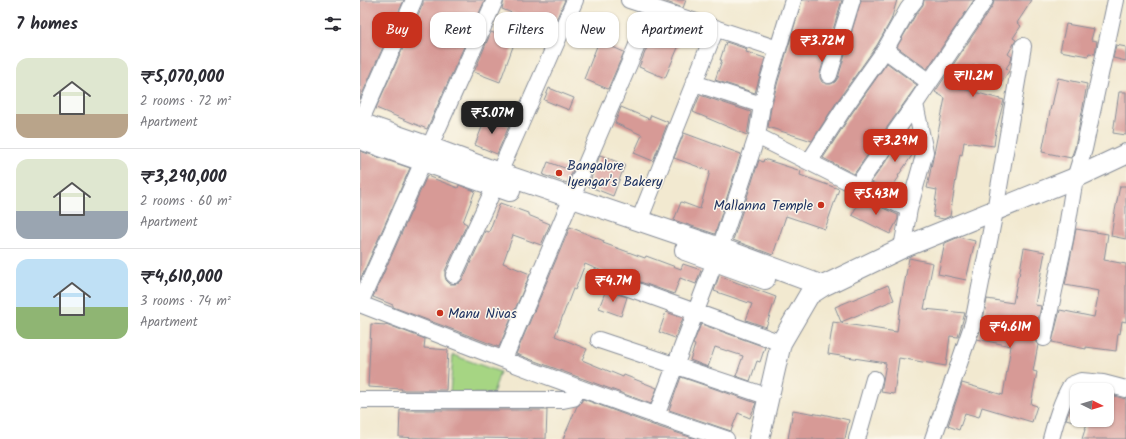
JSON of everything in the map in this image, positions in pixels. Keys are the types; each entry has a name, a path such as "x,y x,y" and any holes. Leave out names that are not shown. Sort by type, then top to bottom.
{"street":[{"path":"414,0 360,122 426,154 497,180 570,203 718,254 816,290"},
{"path":"495,0 360,303 577,387 656,416 726,439"},
{"path":"454,276 575,0"},
{"path":"630,0 666,12"},
{"path":"656,416 718,254 757,136 762,105 793,0"},
{"path":"829,75 852,0"},
{"path":"857,186 915,104 985,0"},
{"path":"1044,338 1065,239 1075,178 1084,149 1116,0"},
{"path":"809,162 844,108 885,50 911,3"},
{"path":"504,359 653,8"},
{"path":"717,28 778,49"},
{"path":"933,439 972,323 995,211 1023,46"},
{"path":"639,221 708,48"},
{"path":"885,50 929,82"},
{"path":"694,82 762,105"},
{"path":"902,248 909,209 925,152 915,104"},
{"path":"757,136 857,186 909,209"},
{"path":"360,139 426,154"},
{"path":"759,439 781,343 816,290 902,248 1075,178 1126,154"},
{"path":"570,203 639,221 718,254"},
{"path":"615,283 781,343"},
{"path":"599,340 768,397"},
{"path":"857,439 874,379"},
{"path":"1051,439 1057,415 1064,397 1071,385 1081,381 1102,383 1126,389"},
{"path":"360,400 563,400 573,398 577,387"}],"green space":[{"path":"453,355 500,372 493,394 450,393"}],"building":[{"path":"360,0 404,0 399,12 372,12 372,48 383,48 360,99"},
{"path":"423,0 485,0 480,12 430,12 430,48 463,48 427,129 376,108 403,48 422,48 422,12 419,12"},
{"path":"504,0 565,0 558,16 558,12 510,12 502,9"},
{"path":"686,0 683,8 664,1"},
{"path":"802,0 842,0 820,73 822,82 831,84 838,78 861,0 897,0 891,20 877,45 836,103 812,141 768,127 771,107"},
{"path":"924,0 974,0 927,69 897,47 916,14 923,5"},
{"path":"994,0 1032,0 1017,23 1021,26 1013,38 1016,40 1008,54 1012,57 1006,68 1009,71 1001,83 974,65 959,88 1004,100 996,131 994,146 964,142 962,155 960,154 950,216 944,219 933,217 937,190 927,188 945,98 935,92 993,5"},
{"path":"1066,24 1094,29 1091,40 1097,41 1095,54 1089,53 1088,56 1060,51"},
{"path":"491,32 494,33 494,48 512,48 500,82 474,72 484,48 486,48 486,44"},
{"path":"726,42 747,49 746,52 765,58 755,93 715,80"},
{"path":"1116,45 1126,47 1126,61 1113,58"},
{"path":"596,48 615,48 624,52 608,89 584,79"},
{"path":"647,48 678,48 665,78 639,67"},
{"path":"887,63 917,85 854,174 823,158"},
{"path":"1058,78 1087,84 1075,147 1071,158 1042,152"},
{"path":"549,88 574,98 569,110 544,100"},
{"path":"1119,92 1126,92 1126,135 1113,133"},
{"path":"700,95 751,112 747,135 693,112"},
{"path":"621,107 649,119 651,115 668,122 653,161 634,153 642,135 615,123"},
{"path":"486,117 509,126 497,154 475,145"},
{"path":"908,131 911,133 915,151 890,190 871,182"},
{"path":"684,133 741,154 715,234 674,220 681,202 700,209 710,171 674,158"},
{"path":"360,151 410,168 360,280"},
{"path":"600,155 625,165 613,196 588,186"},
{"path":"764,159 801,171 800,175 839,189 825,229 786,216 773,255 733,240 759,160 763,162"},
{"name":"Bangalore Iyengar's Bakery","path":"548,162 573,171 567,183 543,175"},
{"path":"427,176 458,188 459,185 475,191 463,222 467,224 445,271 446,280 450,284 459,283 463,279 485,231 489,232 500,203 528,213 528,215 550,224 541,245 513,235 503,263 530,274 499,347 393,307 393,305 373,297"},
{"path":"1120,186 1126,186 1126,239 1111,236"},
{"path":"861,198 898,215 898,219 890,234 852,215"},
{"path":"570,227 604,241 603,243 645,258 646,256 681,269 683,264 701,270 696,284 680,278 674,294 618,274 611,275 585,264 575,290 573,289 555,336 587,349 582,360 623,377 624,375 657,388 651,404 516,354"},
{"path":"1076,229 1108,234 1104,260 1126,264 1126,322 1122,321 1120,334 1118,333 1116,351 1086,347 1086,349 1052,342 1060,310 1094,317 1099,291 1065,285"},
{"path":"959,237 975,241 966,280 938,274 945,243"},
{"path":"1024,248 1045,252 1035,305 1041,306 1035,336 1035,341 1038,345 1033,371 1037,372 1031,404 1037,406 1032,422 982,407 979,417 965,413 959,430 948,426 962,383 1003,395 1011,346 977,339 982,325 987,299 1013,303"},
{"path":"909,258 933,263 924,309 965,313 958,337 950,336 946,366 899,358 894,394 881,392 886,363 828,354 833,322 897,332"},
{"path":"719,276 776,297 766,327 746,320 752,304 714,291"},
{"path":"888,285 894,300 841,322 835,307"},
{"path":"607,287 611,292 627,297 621,316 599,308"},
{"path":"666,312 683,318 675,338 659,332"},
{"path":"371,324 386,324 425,339 424,348 448,350 446,390 401,390 402,389 368,387"},
{"path":"701,324 765,347 760,362 757,361 750,381 736,376 743,356 715,347 708,367 690,360 695,345 693,344"},
{"path":"681,377 756,403 750,418 738,413 731,431 669,410"},
{"path":"1114,396 1126,399 1126,439 1082,439 1086,427 1114,427"},
{"path":"583,399 696,439 563,439 577,406"},
{"path":"400,410 547,410 546,439 436,439 399,437"},
{"path":"793,410 849,420 845,439 788,439"},
{"path":"1070,410 1070,420 1066,419"}],"place":[{"name":"Bangalore Iyengar's Bakery","path":"559,173"},
{"name":"Mallanna Temple","path":"821,205"},
{"name":"Manu Nivas","path":"440,313"}]}
